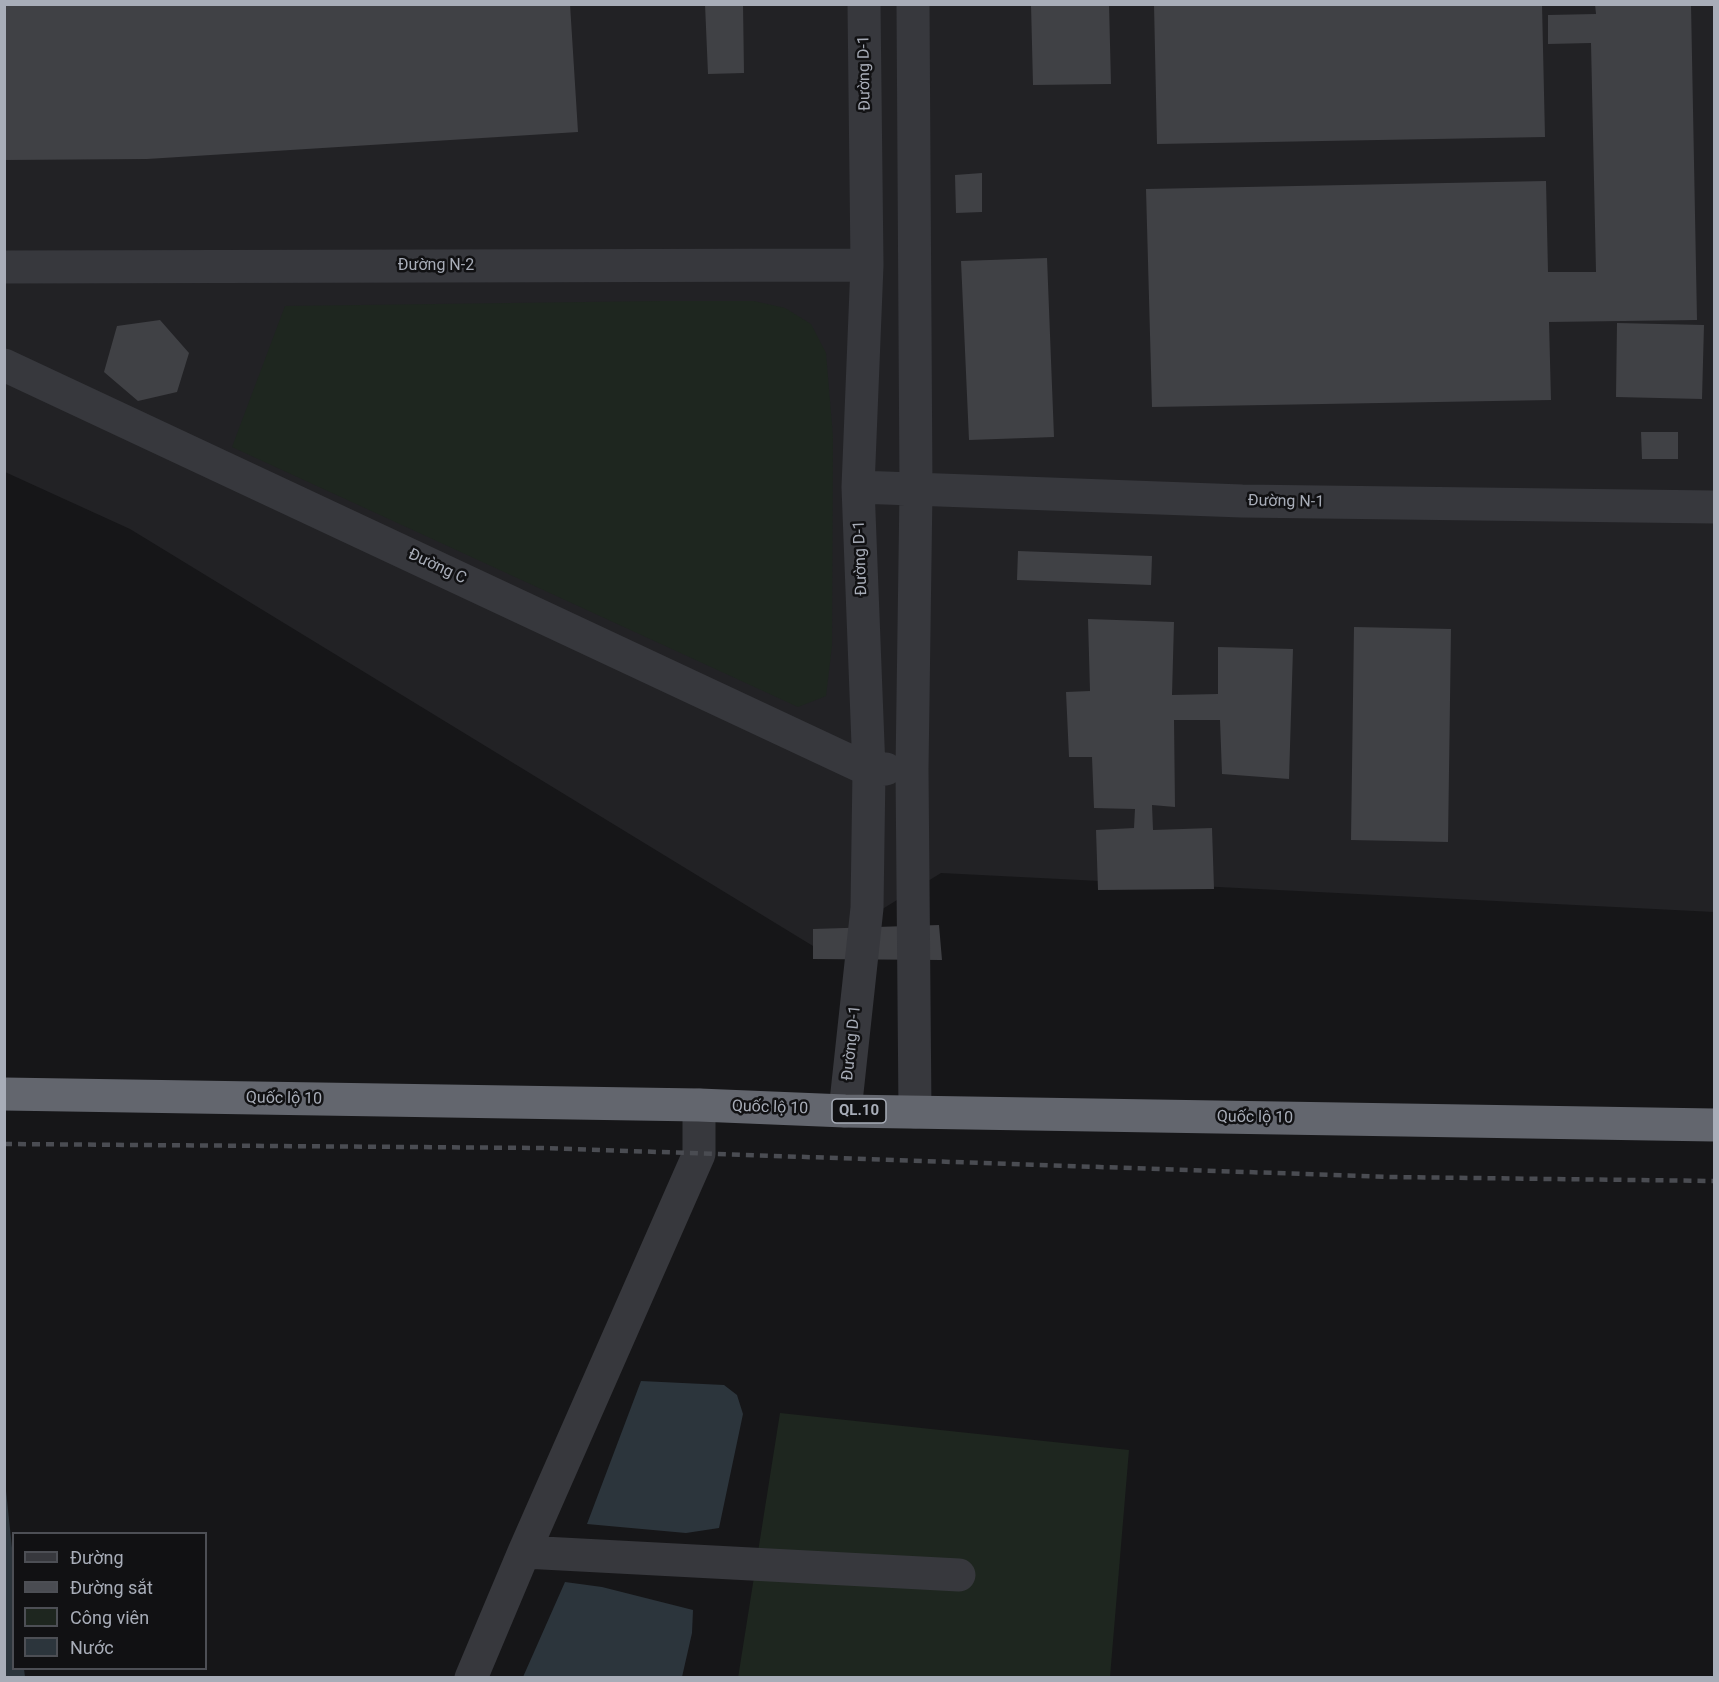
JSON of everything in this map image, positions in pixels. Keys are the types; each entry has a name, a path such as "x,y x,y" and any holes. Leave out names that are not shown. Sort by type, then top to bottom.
{"highway":[{"name":"Quốc lộ 10","path":"4,1094 1714,1125"}],"street":[{"name":"Đường D-1","path":"845,1111 867,908 869,770 858,487 867,265 864,4"},
{"path":"913,4 916,490 912,769 915,1112"},
{"name":"Đường N-2","path":"4,267 867,265"},
{"name":"Đường C","path":"4,365 869,770"},
{"name":"Đường N-1","path":"858,487 1242,501 1714,507"},
{"path":"869,770 912,769"},
{"path":"471,1677 699,1154 699,1105"},
{"path":"524,1552 959,1575"}],"shaded area":[{"path":"5,5 1714,5 1714,912 941,873 832,940 813,946 130,529 5,472"}],"green space":[{"path":"754,301 785,308 811,324 826,353 833,437 832,646 826,696 798,707 232,447 285,306"},
{"path":"780,1413 1129,1450 1110,1677 738,1678"}],"water":[{"path":"641,1381 724,1385 737,1395 743,1414 719,1528 686,1533 587,1524"},
{"path":"5,1481 12,1548 12,1670 24,1670 25,1677 5,1677"},
{"path":"565,1582 602,1587 693,1610 692,1633 682,1677 523,1677"}],"building":[{"path":"4,4 570,4 578,132 147,159 4,160"},
{"path":"705,4 743,4 744,73 708,74"},
{"path":"1031,4 1109,4 1111,84 1033,85"},
{"path":"1154,4 1542,4 1545,137 1157,144"},
{"path":"1595,4 1691,4 1697,320 1549,322 1551,400 1152,407 1146,189 1546,181 1548,272 1596,272 1591,43 1548,44 1548,15 1596,14"},
{"path":"982,173 982,212 956,213 955,175"},
{"path":"1047,258 1054,437 969,440 961,261"},
{"path":"160,320 189,353 177,392 138,401 104,372 117,326"},
{"path":"1617,323 1704,325 1702,399 1616,397"},
{"path":"1641,432 1678,432 1678,459 1642,459"},
{"path":"1018,551 1152,556 1151,585 1017,580"},
{"path":"1088,619 1174,622 1172,695 1218,694 1218,647 1293,649 1289,779 1222,774 1220,720 1174,720 1175,807 1152,805 1153,830 1212,828 1214,889 1098,890 1096,830 1134,828 1135,809 1094,808 1092,757 1069,757 1066,692 1090,691"},
{"path":"1354,627 1451,629 1448,842 1351,840"},
{"path":"939,925 942,960 813,959 813,929"}],"railway":[{"path":"4,1144 542,1148 1393,1177 1714,1181"}]}
